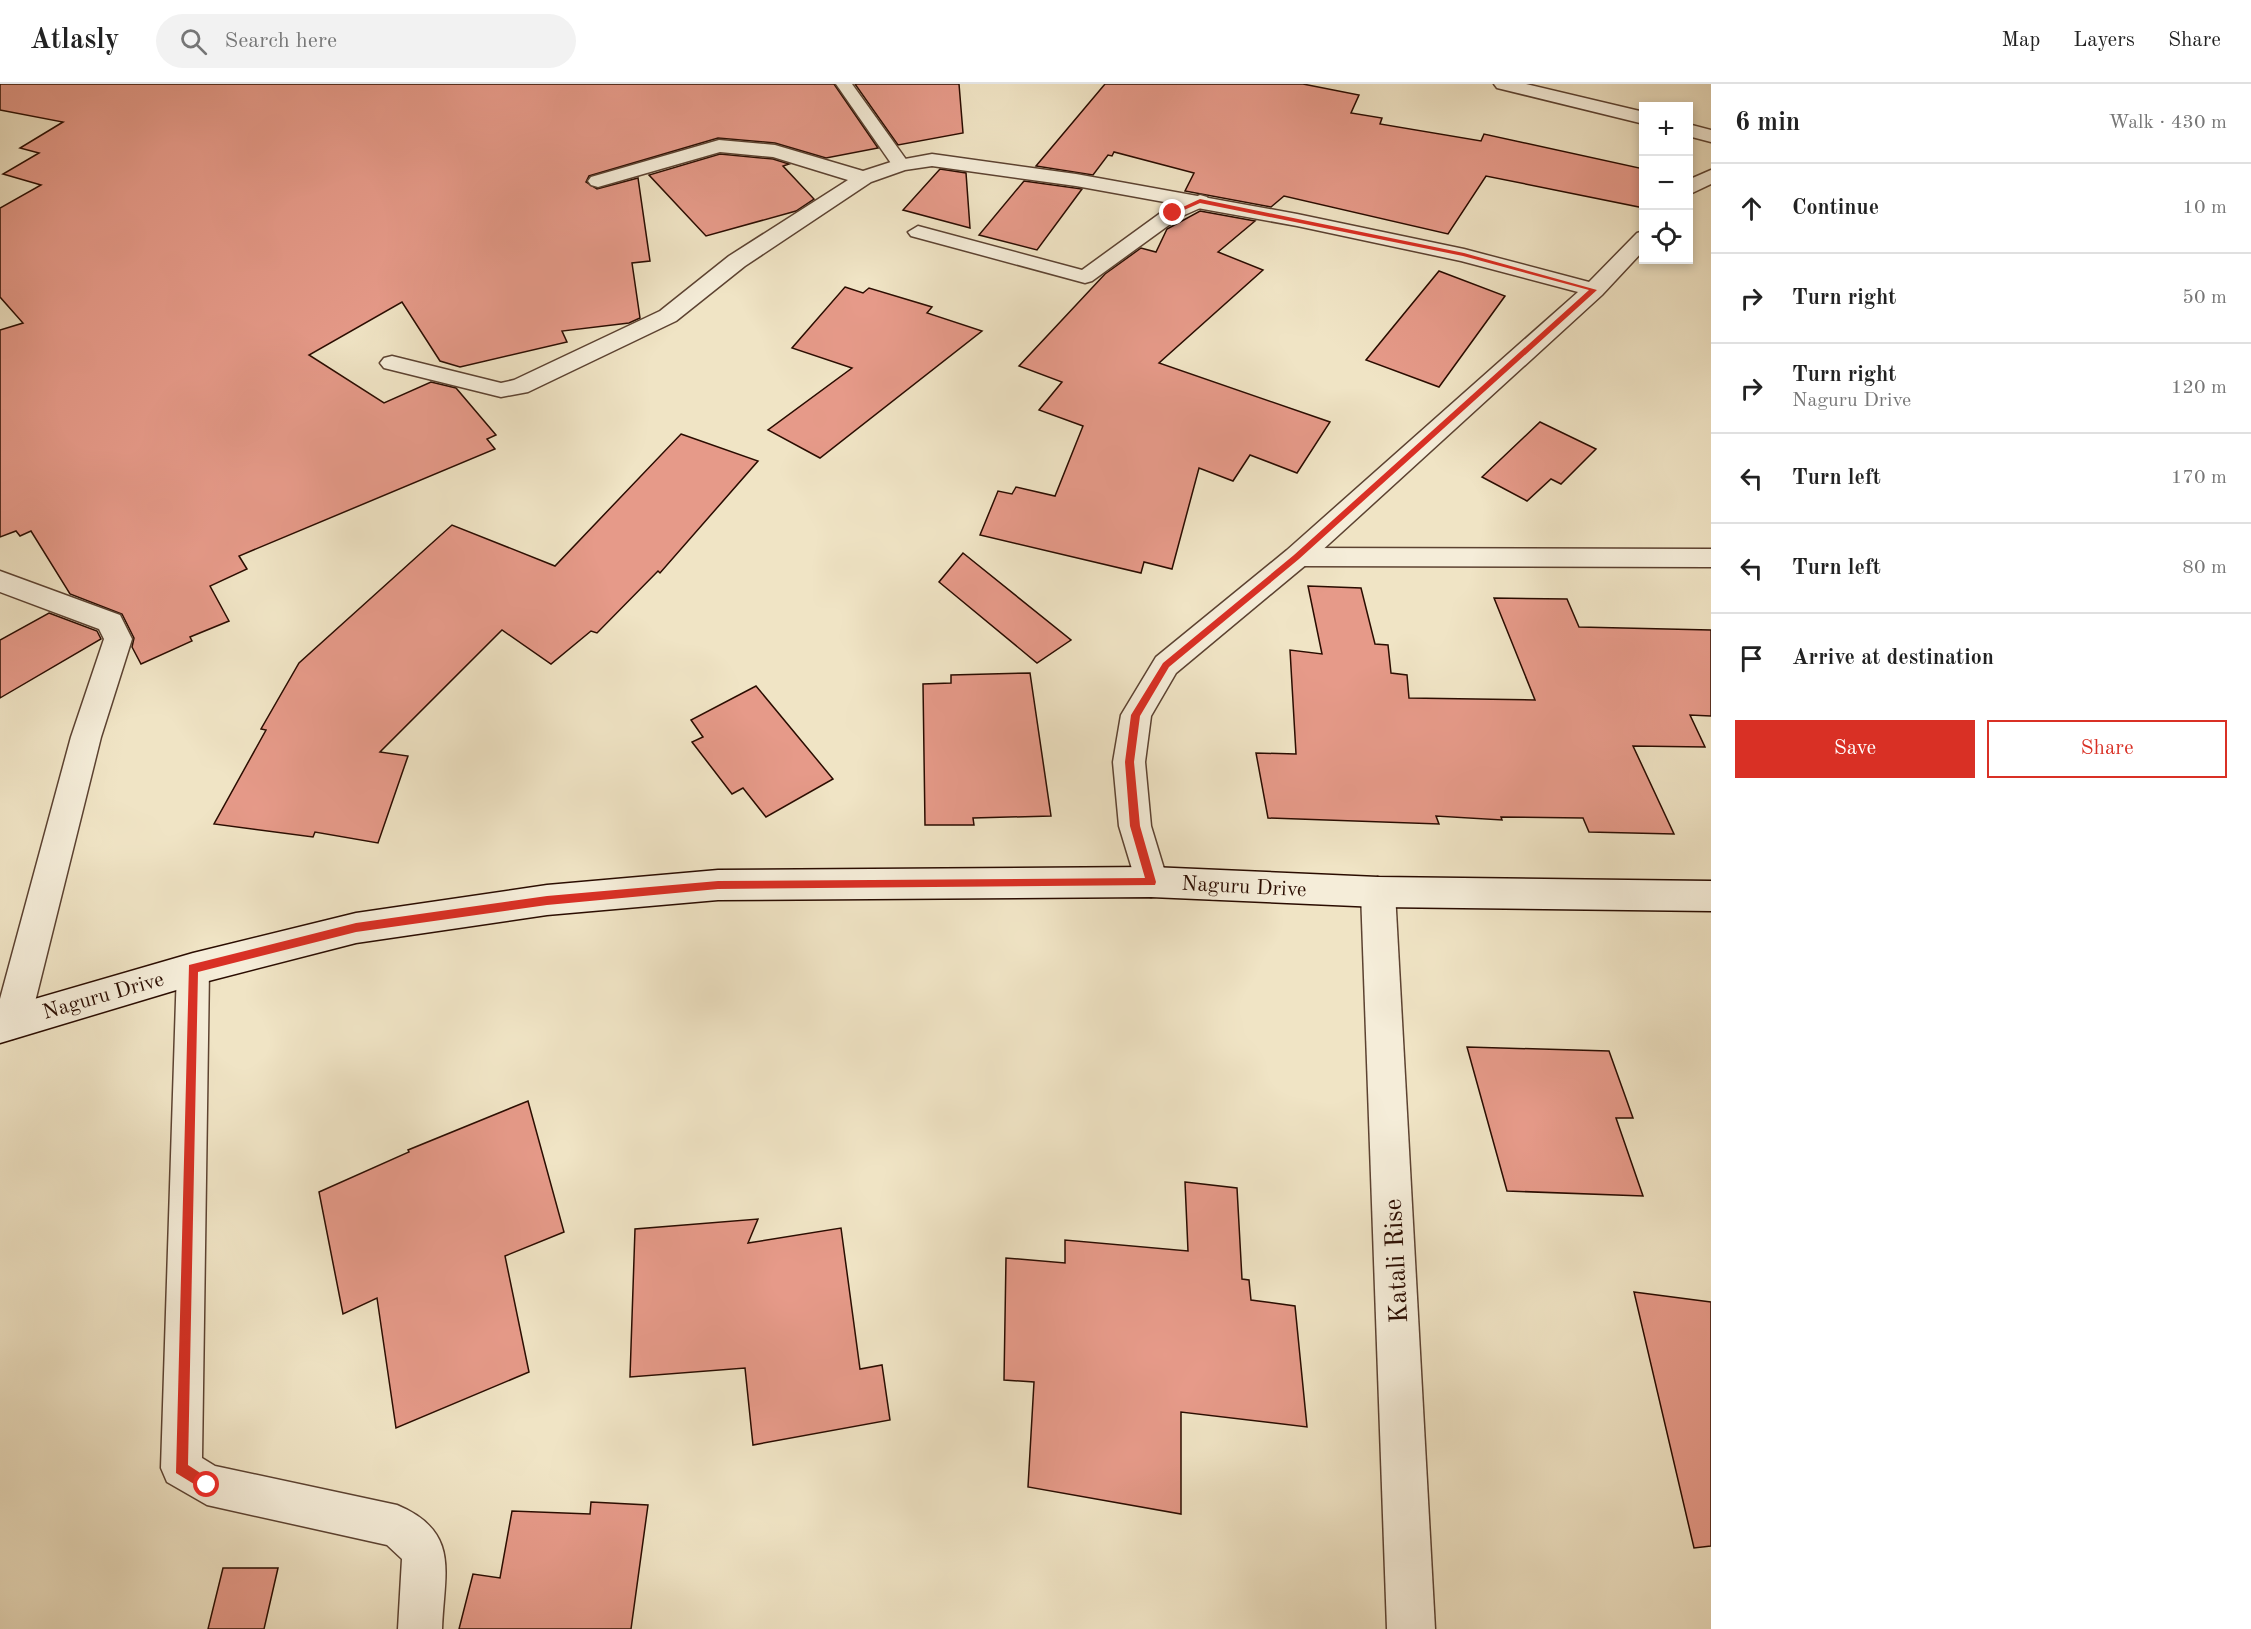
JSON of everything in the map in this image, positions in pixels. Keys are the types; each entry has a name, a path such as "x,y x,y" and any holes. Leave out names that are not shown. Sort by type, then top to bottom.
{"street":[{"path":"1503,84 1639,117"},
{"path":"1693,131 1711,136"},
{"path":"598,181 719,146 775,151 864,178"},
{"path":"392,363 501,390 520,387 668,316 736,261 864,178 901,165 932,160 1076,180 1200,201 1464,255 1594,290"},
{"path":"1693,187 1711,176"},
{"path":"1151,882 1135,826 1130,762 1136,715 1166,665 1297,557 1594,290 1639,242"},
{"path":"0,581 110,622 118,639 86,737 6,1024"},
{"name":"Naguru Drive","path":"6,1024 193,969 356,928 559,899 718,885 1151,882 1378,892 1711,896"},
{"name":"Katali Rise","path":"1378,892 1411,1629"}],"lane":[{"path":"844,84 901,165"},
{"path":"918,232 1085,277 1173,213 1200,201"},
{"path":"1297,557 1711,558"},
{"path":"193,969 181,1468 207,1485 397,1527 424,1550 420,1629"}],"building":[{"path":"0,84 834,84 878,148 826,158 775,143 718,138 589,176 586,182 597,189 638,178 650,261 632,263 640,318 629,323 562,331 567,342 460,367 440,361 402,302 309,355 384,403 431,382 456,388 496,435 487,439 495,449 239,556 247,569 210,586 229,621 190,637 192,641 141,664 132,647 134,638 122,614 70,594 31,531 20,536 16,531 0,537 0,330 23,323 0,297 0,208 41,185 3,174 39,153 20,148 63,122 0,110"},
{"path":"855,84 959,84 963,133 898,145"},
{"path":"1105,84 1303,84 1359,95 1351,113 1382,118 1380,124 1481,141 1484,134 1639,168 1639,207 1486,176 1448,234 1284,196 1271,207 1185,191 1194,173 1114,152 1112,156 1108,155 1093,175 1036,166"},
{"path":"720,154 773,159 789,164 783,166 814,199 796,211 706,236 649,175"},
{"path":"940,169 966,173 970,228 903,210"},
{"path":"1024,181 1082,189 1037,250 979,235"},
{"path":"1200,211 1255,221 1218,252 1263,270 1159,363 1330,422 1297,473 1250,455 1233,481 1199,468 1172,569 1144,562 1141,573 980,535 998,491 1012,494 1016,487 1055,496 1083,426 1039,410 1062,382 1019,366 1105,274 1141,248 1156,252 1167,229"},
{"path":"1439,271 1505,296 1439,387 1366,360"},
{"path":"845,287 863,293 869,288 932,307 927,313 982,331 820,458 768,430 852,368 792,348"},
{"path":"1540,422 1596,449 1561,484 1551,479 1527,501 1482,477"},
{"path":"681,434 758,461 660,573 658,571 597,633 591,631 551,664 502,630 380,752 408,756 378,843 315,832 313,837 214,824 266,730 261,729 299,663 452,525 555,566"},
{"path":"963,553 1071,640 1037,663 939,582"},
{"path":"1308,586 1361,588 1375,644 1388,645 1391,673 1407,675 1409,698 1535,700 1494,598 1567,599 1579,627 1711,630 1711,716 1690,715 1705,747 1633,746 1674,834 1589,832 1583,818 1501,817 1502,820 1436,816 1439,824 1268,818 1256,753 1296,754 1290,650 1322,654"},
{"path":"49,613 97,631 101,639 0,698 0,640"},
{"path":"1030,673 1051,816 973,818 974,825 925,825 923,684 951,683 951,675"},
{"path":"756,686 833,779 766,817 743,788 732,794 692,742 703,737 691,720"},
{"path":"1467,1047 1609,1051 1633,1118 1616,1118 1643,1196 1507,1191"},
{"path":"528,1101 564,1232 505,1256 529,1372 396,1428 377,1298 343,1314 319,1192 409,1152 408,1150"},
{"path":"1185,1182 1237,1188 1242,1279 1249,1280 1251,1300 1295,1306 1307,1427 1181,1412 1181,1514 1028,1487 1034,1382 1004,1380 1006,1258 1065,1263 1065,1240 1188,1251"},
{"path":"758,1219 748,1243 841,1228 860,1369 882,1365 890,1420 753,1445 745,1368 630,1377 635,1229"},
{"path":"1634,1292 1711,1302 1711,1546 1694,1548"},
{"path":"591,1502 648,1505 631,1629 459,1629 473,1574 500,1578 512,1511 590,1514"},
{"path":"223,1568 278,1568 264,1629 208,1629"}],"route":[{"path":"207,1485 181,1468 193,969 356,928 547,900 718,885 876,882 1151,882 1135,826 1130,762 1136,715 1166,665 1297,557 1594,290 1464,255 1200,201 1173,213"}]}
